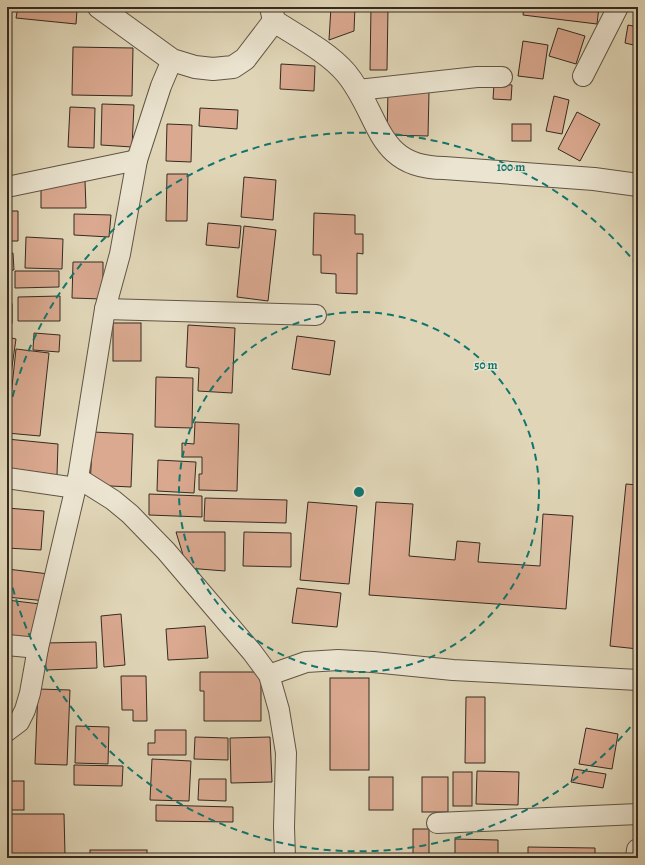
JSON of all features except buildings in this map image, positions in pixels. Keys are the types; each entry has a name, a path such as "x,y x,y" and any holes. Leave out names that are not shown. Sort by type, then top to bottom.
{"street":[{"path":"99,7 172,60 195,67 213,69 233,67 245,60 273,14 346,72 358,90 384,140 395,153 410,162 428,168 594,179 638,185"},
{"path":"583,76 618,7"},
{"path":"7,731 19,722 25,710 30,692 38,648 77,483 105,309 120,254 137,160 161,86 172,60"},
{"path":"358,90 477,77 502,77"},
{"path":"7,187 137,160"},
{"path":"105,309 316,315"},
{"path":"7,478 77,483 113,500 130,514 160,546 252,652 268,675 279,710 286,753 284,827 285,858"},
{"path":"7,645 38,648"},
{"path":"268,675 306,662 338,660 453,670 638,680"},
{"path":"437,823 638,814"},
{"path":"637,858 638,850"}]}
